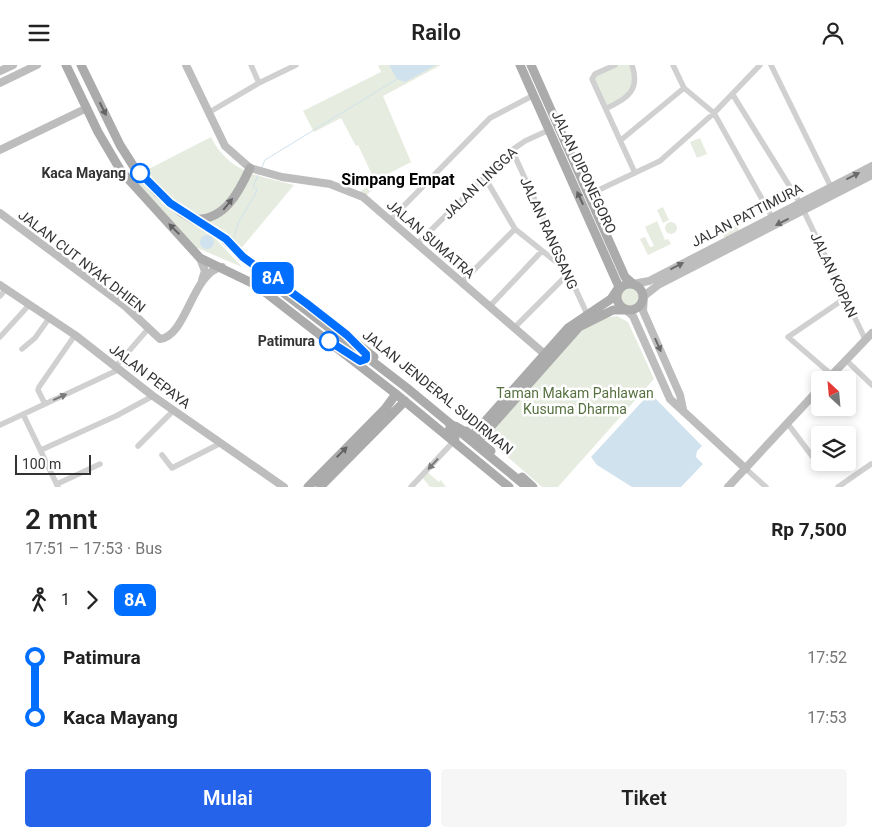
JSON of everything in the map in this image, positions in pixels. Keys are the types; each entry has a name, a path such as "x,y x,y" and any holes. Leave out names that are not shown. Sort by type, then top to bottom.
{"main road":[{"path":"0,71 13,65"},
{"path":"0,83 37,65"},
{"path":"66,65 112,157 130,182 200,258 205,271 197,291"},
{"name":"JALAN JENDERAL SUDIRMAN","path":"81,65 120,145 134,167 158,193 190,218 226,239 253,265 279,282 347,335 410,389 475,438 534,487"},
{"name":"JALAN SUMATRA","path":"186,65 225,146 250,167 282,177 330,184 354,193 390,220 547,357"},
{"name":"JALAN DIPONEGORO","path":"520,65 549,130 562,147 588,195 625,277 633,284"},
{"name":"JALAN DIPONEGORO","path":"533,68 562,147 618,280 618,290"},
{"path":"0,150 87,108"},
{"name":"JALAN PATTIMURA","path":"633,284 649,281 872,166"},
{"path":"190,218 209,218 222,211 242,185 250,167"},
{"name":"JALAN PATTIMURA","path":"642,300 647,292 658,285 872,175"},
{"name":"JALAN CUT NYAK DHIEN","path":"0,213 125,306 148,329"},
{"path":"210,229 239,265 329,333 519,487"},
{"path":"194,250 239,265 310,311 527,487"},
{"name":"JALAN JENDERAL SUDIRMAN","path":"200,258 250,281 396,393 509,487"},
{"path":"148,329 160,339 169,337 209,273 222,267"},
{"path":"488,470 485,463 450,434 449,428 455,425 475,438 547,357 571,325 610,299 624,285 633,284 641,290 643,311 680,395 683,409"},
{"name":"JALAN PEPAYA","path":"3,287 50,317 153,396 284,487"},
{"path":"618,290 617,302 633,316 670,399 746,469"},
{"path":"547,357 583,325 613,310 637,308 642,300"},
{"path":"836,371 864,339 872,333"},
{"path":"337,347 360,361 366,360 366,354 347,335"},
{"path":"308,487 385,409 396,393 410,389"},
{"path":"320,487 405,401 410,389"},
{"path":"728,487 811,398"}],"street":[{"path":"251,65 259,83"},
{"path":"208,113 259,83 296,65"},
{"path":"615,65 593,76 635,173"},
{"path":"607,108 615,104 635,87 636,81 632,65"},
{"path":"674,65 684,88 714,113 772,217"},
{"path":"588,195 660,161 714,113 760,65"},
{"path":"771,65 831,187"},
{"path":"621,139 684,88"},
{"path":"390,220 490,118 534,95"},
{"name":"JALAN KOPAN","path":"732,95 800,203 864,339"},
{"name":"JALAN LINGGA","path":"417,244 484,176 512,151 525,141 549,130"},
{"name":"JALAN RANGSANG","path":"512,151 587,315"},
{"path":"484,176 509,222 566,272 514,327"},
{"path":"462,282 515,229"},
{"path":"490,307 541,252"},
{"path":"0,297 3,287"},
{"path":"824,371 788,337 844,299"},
{"path":"0,337 30,304"},
{"path":"22,349 35,338 50,317"},
{"path":"0,425 118,368 148,329"},
{"path":"45,404 38,390 39,387 75,335"},
{"path":"846,360 872,385"},
{"path":"41,450 116,416 153,396"},
{"path":"138,446 174,410"},
{"path":"23,414 58,485 100,463"},
{"path":"788,424 811,454"},
{"path":"411,487 454,441"},
{"path":"162,455 172,468 221,443"},
{"path":"838,487 871,463"},
{"path":"746,469 766,487"}],"green space":[{"path":"378,65 441,65 383,96 411,162 386,175 364,198 357,194 375,181 358,145 356,146 341,118 314,132 303,111 381,72"},
{"path":"615,65 632,65 635,87 607,108 593,76"},
{"path":"211,137 218,149 236,166 257,175 294,185 239,251 179,211 139,174"},
{"path":"700,138 707,154 697,158 690,142"},
{"path":"138,177 185,219 210,233 242,267 195,247 133,182"},
{"path":"663,207 669,220 663,223 657,210"},
{"path":"657,221 665,240 668,239 671,244 648,255 640,239 645,237 650,247 654,246 645,227"},
{"path":"673,222 676,223 676,233 669,234 666,233 665,226 666,223"},
{"path":"736,224 739,231 725,238 722,232"},
{"path":"630,288 636,291 639,297 636,303 630,306 624,303 621,297 624,291"},
{"name":"Taman Makam Pahlawan Kusuma Dharma","path":"617,316 628,322 654,379 558,487 542,487 485,437 576,333 599,319"},
{"path":"426,471 439,482 441,480 446,487 430,487 421,476"}],"water":[{"path":"389,65 436,65 405,82 397,79"},
{"path":"207,235 212,237 214,242 212,247 207,249 202,247 200,242 202,237"},
{"path":"650,393 702,446 697,451 696,457 703,464 681,487 632,487 597,465 591,457"}],"waterway":[{"path":"262,167 265,160 397,79"},
{"path":"234,238 238,223 255,195 257,189 253,187 258,175"}],"bus line":[{"name":"8A","path":"140,173 158,193 181,212 226,239 253,265 279,282 347,335 367,355 366,359 360,361 329,341"}],"place":[{"name":"Kaca Mayang","path":"140,173"},
{"name":"Patimura","path":"329,341"}],"district":[{"name":"Simpang Empat","path":"398,179"}]}
